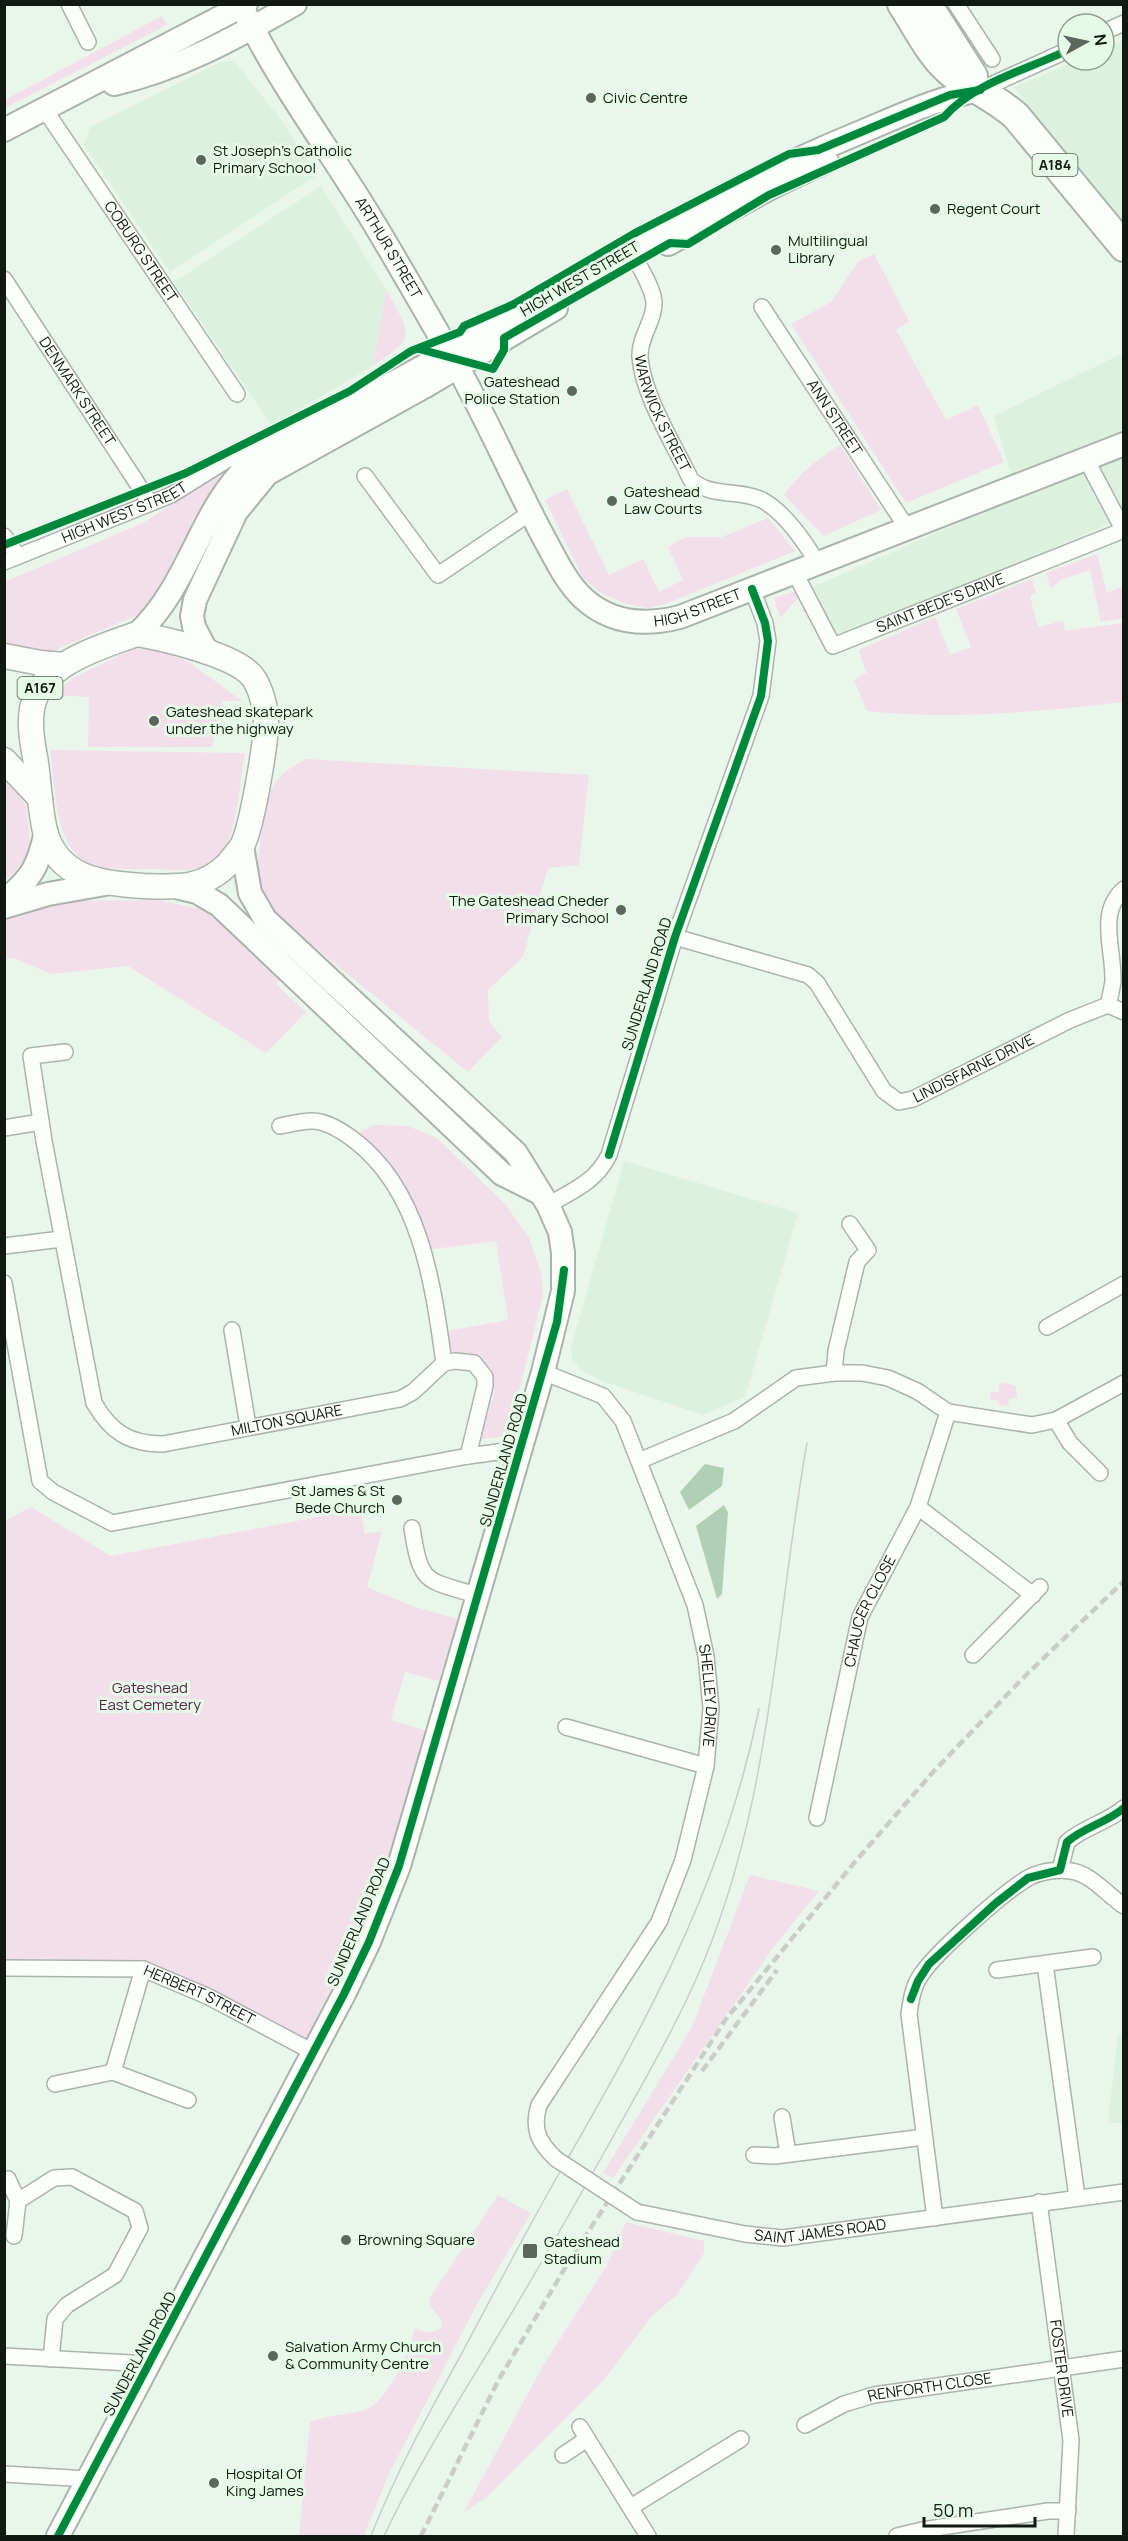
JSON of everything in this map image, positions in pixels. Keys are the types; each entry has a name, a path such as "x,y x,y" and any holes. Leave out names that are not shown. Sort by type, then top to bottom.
{"highway":[{"name":"A184","path":"902,4 942,63 953,74 1016,116 1124,247"},
{"name":"A184","path":"927,4 980,90"}],"main road":[{"path":"84,91 149,76 199,57 295,4"},
{"path":"4,130 84,91 244,6"},
{"name":"ARTHUR STREET","path":"244,6 253,29 369,215 452,359"},
{"name":"HIGH WEST STREET","path":"207,652 194,627 192,616 195,600 245,498 278,466 452,359 627,259 715,199 789,162 950,95 980,90"},
{"name":"HIGH WEST STREET","path":"275,446 452,359"},
{"name":"HIGH STREET","path":"452,359 530,513 574,588 594,607 614,618 635,622 664,621 752,589 1124,444"},
{"path":"137,634 153,619 169,598 229,486 250,463 275,446"},
{"name":"A167","path":"137,634 207,652 248,672 264,704 265,736 242,846 228,864 212,876 180,888 105,884 83,877 70,869 46,832 40,798 31,730 32,709 42,684 64,665 137,634"},
{"name":"A167","path":"4,656 64,665"},
{"path":"4,760 40,798"},
{"path":"4,901 25,884 34,872 46,832"},
{"path":"242,846 250,893 265,919 516,1153 544,1199"},
{"path":"4,906 48,894 105,884"},
{"path":"180,888 197,892 219,904 502,1174 544,1199"},
{"name":"SUNDERLAND ROAD","path":"58,2536 313,2052 369,1941 399,1866 557,1322 564,1270 560,1232 544,1199"}],"street":[{"path":"69,4 88,42"},
{"path":"956,4 992,59"},
{"name":"HIGH WEST STREET","path":"980,90 1056,55"},
{"name":"COBURG STREET","path":"45,110 237,394"},
{"name":"WARWICK STREET","path":"627,259 653,296 654,305 642,339 641,367 647,387 691,480 704,489 762,500 794,529 818,564"},
{"name":"DENMARK STREET","path":"4,279 150,502"},
{"name":"ANN STREET","path":"762,308 906,528"},
{"name":"HIGH WEST STREET","path":"11,559 184,488 227,460 252,450 275,446"},
{"path":"1086,459 1123,530"},
{"path":"365,476 438,575 530,513"},
{"name":"SAINT BEDE'S DRIVE","path":"795,573 833,646 1123,530"},
{"path":"4,536 11,559"},
{"name":"SUNDERLAND ROAD","path":"544,1199 590,1181 604,1165 675,937 761,696 768,641 765,622 752,589"},
{"path":"1124,889 1111,904 1109,915 1113,981 1108,1005 1124,1012"},
{"name":"LINDISFARNE DRIVE","path":"675,937 808,975 817,983 884,1091 898,1102 913,1099 1070,1020 1108,1005"},
{"name":"MILTON SQUARE","path":"65,1052 31,1056 62,1239 94,1403 115,1432 130,1440 163,1444 248,1426 400,1399 413,1392 444,1363"},
{"path":"280,1126 313,1121 329,1125 373,1154 394,1182 410,1215 425,1259 444,1363 455,1360 474,1363 485,1377 485,1386 468,1456"},
{"path":"4,1128 41,1122"},
{"path":"834,1372 836,1351 857,1262 868,1250 850,1224"},
{"path":"4,1246 62,1239"},
{"path":"4,1284 40,1482 52,1492 111,1523 468,1456 520,1449"},
{"path":"1047,1327 1124,1284"},
{"path":"232,1330 248,1426"},
{"name":"SHELLEY DRIVE","path":"540,2143 535,2123 538,2104 659,1922 683,1860 706,1766 711,1708 706,1656 695,1605 623,1421 603,1396 543,1372"},
{"path":"640,1460 734,1420 796,1378 834,1372 862,1373 888,1378 916,1391 948,1412 1032,1425 1056,1420 1124,1383"},
{"name":"CHAUCER CLOSE","path":"817,1818 860,1617 918,1507 948,1412"},
{"path":"1056,1420 1070,1443 1100,1473"},
{"path":"918,1507 1037,1591 973,1655"},
{"path":"412,1528 418,1567 426,1577 479,1596"},
{"path":"566,1727 706,1766"},
{"path":"1060,1870 1067,1842 1079,1833 1107,1821 1124,1808"},
{"path":"935,2218 909,2014 918,1981 938,1955 1018,1885 1036,1875 1060,1870 1084,1876 1124,1906"},
{"path":"997,1970 1093,1957"},
{"path":"1045,1964 1077,2197"},
{"name":"HERBERT STREET","path":"4,1968 143,1969 207,1996 313,2052"},
{"path":"113,2072 143,1969"},
{"path":"55,2084 113,2072 188,2100"},
{"path":"783,2117 788,2154"},
{"path":"754,2155 788,2154 924,2137"},
{"name":"SAINT JAMES ROAD","path":"540,2143 556,2159 637,2212 745,2234 783,2238 1124,2192"},
{"path":"18,2201 54,2178 72,2177 135,2211 140,2228 115,2275 66,2305 55,2319 51,2359"},
{"path":"8,2179 18,2201 14,2236"},
{"name":"FOSTER DRIVE","path":"1039,2202 1071,2455 1066,2536"},
{"path":"4,2356 149,2364"},
{"name":"RENFORTH CLOSE","path":"805,2425 844,2404 874,2395 1124,2359"},
{"path":"563,2455 584,2433 648,2536"},
{"path":"631,2507 741,2439"},
{"path":"4,2474 88,2479"},
{"path":"897,2536 1048,2511 1068,2511"}],"shaded area":[{"path":"1123,40 1123,225 1014,87 1056,69 1056,72 1116,72 1116,43"},
{"name":"St Joseph's Catholic Primary School","path":"234,61 282,121 317,175 170,272 84,145 90,127 220,62"},
{"path":"321,186 386,289 373,366 272,426 174,282"},
{"path":"1123,353 1123,518 838,639 813,587 1020,496 1010,472 994,416"},
{"path":"624,1161 798,1213 745,1397 703,1415 602,1381 581,1370 572,1358 571,1348"},
{"path":"705,1464 724,1468 722,1486 689,1510 680,1492"},
{"path":"724,1505 728,1512 722,1594 717,1599 696,1526"},
{"path":"1123,2033 1123,2123 1108,2123 1118,2035"}],"green space":[{"path":"162,16 167,25 5,108 5,100"},
{"path":"874,254 909,321 896,330 946,420 978,405 1004,462 906,503 791,324 831,302 858,262"},
{"path":"386,289 401,316 406,333 398,347 373,366"},
{"path":"840,445 881,510 824,536 784,495 809,467"},
{"path":"235,462 165,586 140,614 48,653 5,646 4,582 143,523"},
{"path":"567,489 609,575 643,559 659,592 683,580 668,547 685,537 722,537 768,518 795,551 666,604 649,608 626,604 601,593 583,578 545,500"},
{"path":"1097,554 1107,593 1123,586 1123,618 1101,622 1090,570 1060,580 1051,589 1046,573"},
{"path":"1032,579 1036,592 1030,596 1038,627 1063,621 1065,631 1123,623 1123,702 995,714 931,715 867,711 854,680 866,673 859,650 935,617 950,655 971,647 956,609"},
{"path":"796,591 799,597 780,618 774,598"},
{"name":"Gateshead skatepark under the highway","path":"133,649 161,650 189,662 242,701 223,701 212,747 88,747 89,697 52,695 73,678"},
{"path":"50,750 245,753 234,822 226,847 213,861 190,870 114,869 85,861 73,851 65,836 56,801"},
{"path":"306,759 589,775 579,865 548,868 523,957 488,990 489,1021 502,1037 468,1072 281,920 262,895 257,878 258,866 263,821 271,789 282,775"},
{"path":"4,775 26,805 31,850 12,875 5,880"},
{"path":"157,900 206,910 281,979 276,984 306,1012 266,1053 128,966 51,974 14,958 5,959 5,921 65,901"},
{"path":"373,1125 408,1126 437,1138 506,1205 529,1238 541,1273 543,1295 511,1424 506,1434 500,1437 480,1439 495,1391 491,1369 474,1356 446,1358 443,1332 508,1320 496,1241 426,1250 374,1150 359,1133"},
{"path":"1008,1383 1016,1386 1017,1398 1009,1399 1008,1406 999,1405 999,1401 990,1399 990,1392 998,1392 999,1384"},
{"name":"Gateshead East Cemetery","path":"31,1507 111,1556 360,1509 365,1534 382,1531 367,1587 412,1606 458,1619 439,1681 405,1672 391,1720 435,1733 396,1866 312,2047 160,1970 5,1963 4,1521"},
{"path":"750,1875 819,1891 773,1948 613,2178 603,2173 692,2027"},
{"path":"498,2195 531,2213 476,2306 388,2476 364,2536 299,2536 310,2422 365,2410 373,2406 396,2375 415,2328 429,2332 442,2327 442,2321 432,2309 429,2299"},
{"path":"626,2222 704,2241 704,2253 677,2295 651,2317 602,2382 487,2497 464,2512 544,2364 606,2267"}],"tram line":[{"path":"384,2536 427,2455 550,2247 645,2079 676,2022 703,1963 726,1901 744,1837 758,1772 807,1443"},
{"path":"371,2536 402,2465 426,2419 541,2205 618,2070 676,1955 724,1836 743,1774 759,1709"}],"railway":[{"path":"421,2536 498,2381 568,2263 726,2019 854,1863 934,1771 1026,1675 1124,1581"},
{"path":"702,2071 777,1970"}],"cycle path":[{"path":"419,349 493,369 504,350 504,338 670,243 688,244 769,195 944,117 957,105 986,86 1056,55"},
{"path":"4,545 186,473 350,391 411,351 460,332 464,326 514,304 637,232 789,154 818,150 950,95 980,90"},
{"path":"609,1155 675,937 761,696 768,641 765,623 752,589"},
{"path":"58,2536 344,1994 369,1942 399,1866 557,1322 564,1270"},
{"path":"911,1999 918,1981 929,1964 996,1903 1028,1878 1060,1870 1067,1842 1124,1808"}],"place":[{"name":"Civic Centre","path":"591,98"},
{"name":"St Joseph's Catholic Primary School","path":"201,160"},
{"name":"Regent Court","path":"935,209"},
{"name":"Multilingual Library","path":"776,250"},
{"name":"Gateshead Police Station","path":"572,391"},
{"name":"Gateshead Law Courts","path":"612,501"},
{"name":"Gateshead skatepark under the highway","path":"154,721"},
{"name":"The Gateshead Cheder Primary School","path":"621,910"},
{"name":"St James & St Bede Church","path":"397,1500"},
{"name":"Browning Square","path":"346,2240"},
{"name":"Gateshead Stadium","path":"530,2251"},
{"name":"Salvation Army Church & Community Centre","path":"273,2356"},
{"name":"Hospital Of King James","path":"214,2483"}]}
